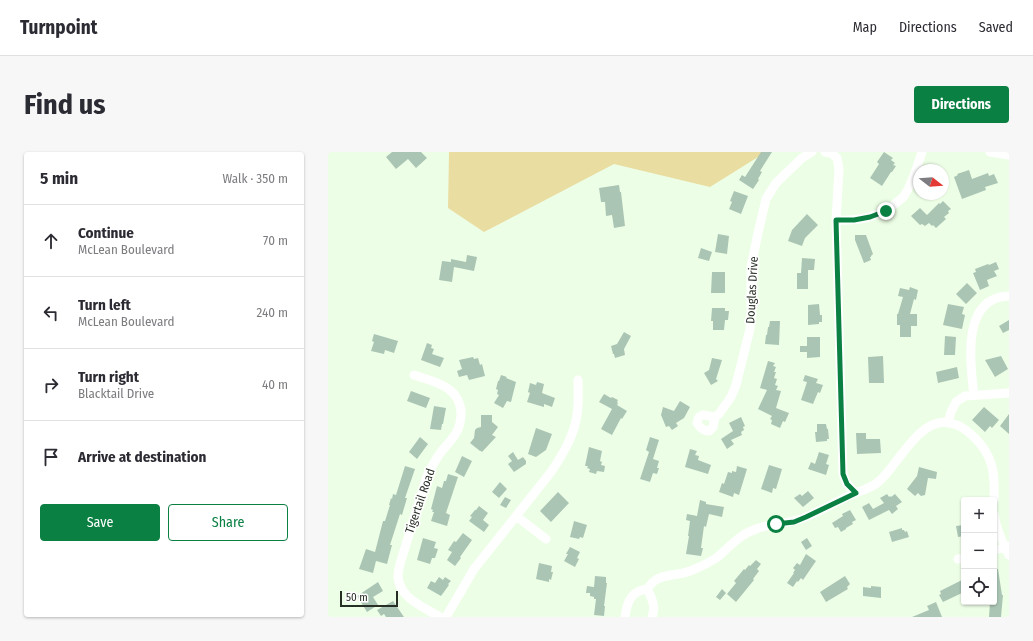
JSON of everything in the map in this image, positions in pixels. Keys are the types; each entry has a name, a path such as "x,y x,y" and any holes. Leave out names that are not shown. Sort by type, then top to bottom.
{"street":[{"name":"Douglas Drive","path":"714,416 719,414 725,408 736,386 749,335 751,316 751,267 766,199 776,183 802,158 812,152"},
{"path":"836,220 854,220 870,217 886,211 904,197 913,178 922,152"},
{"path":"990,152 1009,155"},
{"path":"828,153 836,158 839,169 836,220 843,474 847,484 856,493"},
{"path":"974,395 970,356 972,331 976,319 986,304 1002,296 1009,296"},
{"name":"Tigertail Road","path":"414,375 438,383 452,391 458,399 461,414 460,425 457,433 437,457 427,476 400,564 398,576 400,586 405,594 440,617"},
{"path":"446,617 474,569 562,456 574,429 577,415 578,380"},
{"path":"948,422 956,402 965,396 1009,393"},
{"path":"625,617 628,602 635,594 640,590 647,589 652,582 662,576 685,573 718,556 742,535 758,529 794,522 874,485 882,479 914,438 925,428 940,422 948,422 962,428 978,440 991,462 994,479 994,497"},
{"path":"516,516 546,539"},
{"path":"997,530 1008,550 997,550"},
{"path":"647,589 653,602 654,613 652,617"}],"shaded area":[{"path":"449,152 766,152 710,187 614,164 484,232 448,208"}],"building":[{"path":"392,152 421,152 427,158 416,168 408,159 396,169 386,157"},
{"path":"761,152 772,152 760,171 762,172 758,179 759,180 753,189 739,180 742,175 745,177"},
{"path":"884,152 893,158 891,160 895,163 893,165 896,166 882,186 870,178 879,164 877,162"},
{"path":"969,170 972,179 988,173 989,176 994,174 998,183 985,187 986,190 962,199 954,177 958,175 957,174"},
{"path":"619,185 625,226 614,228 612,215 606,216 605,202 601,202 599,188"},
{"path":"734,191 748,196 741,214 729,209"},
{"path":"943,201 951,209 944,217 946,219 936,228 929,223 925,226 922,224 920,225 911,216 920,208 927,215"},
{"path":"807,214 818,225 805,238 802,246 788,241 792,230"},
{"path":"718,234 729,236 727,254 715,252"},
{"path":"855,235 866,235 873,254 870,257 871,260 864,263 855,240"},
{"path":"701,248 712,252 709,261 698,258"},
{"path":"467,255 477,257 474,271 454,267 452,282 439,280 442,261 451,262 451,259 466,262"},
{"path":"802,258 815,259 814,270 808,270 808,289 797,289 797,273 801,273"},
{"path":"996,262 999,269 994,271 997,276 987,280 989,286 980,290 973,273 976,272 975,269"},
{"path":"712,272 725,272 725,293 711,293"},
{"path":"967,283 977,293 966,304 956,294"},
{"path":"910,287 918,290 916,300 914,299 910,314 917,314 917,326 911,326 911,337 900,337 900,325 897,325 897,314 903,297 898,296 900,288 909,290"},
{"path":"819,304 822,322 819,322 819,324 808,325 808,305"},
{"path":"948,304 964,307 962,314 965,315 962,329 943,325"},
{"path":"712,308 725,308 725,311 729,311 728,320 725,320 724,330 713,330 713,321 711,321"},
{"path":"1009,320 1009,330 1003,333 999,326"},
{"path":"770,321 780,321 779,345 765,344"},
{"path":"624,332 631,336 624,349 625,355 615,358 611,346 617,344"},
{"path":"374,334 398,341 394,353 385,350 384,354 371,351 374,342 372,341"},
{"path":"945,336 956,337 955,355 944,355"},
{"path":"807,337 820,337 820,357 807,358 807,352 800,352 800,346 807,346"},
{"path":"427,343 432,345 431,348 434,349 432,354 444,358 440,367 421,360"},
{"path":"883,356 884,383 869,383 868,357"},
{"path":"1001,356 1008,369 995,377 985,360"},
{"path":"473,357 474,359 478,358 480,365 482,364 485,376 469,380 467,375 459,377 457,371 462,369 459,360"},
{"path":"712,358 722,360 716,379 718,381 711,385 704,373 709,370"},
{"path":"768,361 775,363 773,366 776,367 774,378 777,379 775,385 778,386 776,390 781,391 776,408 789,413 785,422 783,421 780,428 771,424 772,420 770,419 772,416 758,409 767,390 760,388"},
{"path":"957,367 959,378 938,383 936,372"},
{"path":"501,375 516,382 511,402 507,401 503,408 494,403 499,395 497,394 498,390 496,389"},
{"path":"805,375 818,379 816,383 823,385 813,404 801,400 807,382 803,381"},
{"path":"537,382 544,384 542,393 555,398 552,407 544,404 544,407 527,402 530,393 528,392 530,383 536,385"},
{"path":"411,391 430,398 426,408 407,401"},
{"path":"604,394 618,400 617,405 627,411 622,419 621,418 612,435 601,429 612,409 599,402"},
{"path":"680,401 690,407 684,418 676,423 678,426 672,430 669,426 666,427 661,415 663,407 674,411"},
{"path":"434,406 446,408 441,430 430,429"},
{"path":"984,407 999,420 992,428 990,426 985,432 972,420"},
{"path":"1009,414 1009,434 1000,426"},
{"path":"481,415 492,415 492,422 498,427 492,435 496,437 482,452 470,443 474,438 475,430 481,427"},
{"path":"741,417 745,426 743,427 744,430 741,432 742,435 731,440 734,444 727,449 721,439 733,431 729,423"},
{"path":"817,424 826,424 829,439 827,439 827,441 816,442 815,432 817,432"},
{"path":"536,428 552,434 546,450 536,457 528,454"},
{"path":"856,433 866,433 866,439 880,439 881,453 857,454"},
{"path":"420,437 428,444 417,459 409,452"},
{"path":"650,437 659,440 653,459 659,461 657,468 659,468 657,474 653,473 650,482 640,479 649,452 646,450"},
{"path":"589,447 602,451 600,461 602,462 601,465 605,466 604,472 597,471 596,474 589,472 590,469 587,468 588,466 585,466"},
{"path":"690,449 697,451 695,455 699,456 698,460 711,465 708,474 685,467"},
{"path":"513,452 518,460 523,457 526,461 526,464 514,472 508,464 512,461 508,456"},
{"path":"819,452 829,455 826,464 829,465 826,475 808,469 811,462 815,464"},
{"path":"462,456 472,461 464,477 455,472"},
{"path":"769,465 782,469 776,489 773,488 772,493 761,489"},
{"path":"405,466 415,469 405,498 407,498 402,515 400,514 390,545 392,545 387,564 376,561 373,573 359,569 366,549 375,552 391,498 392,499 393,494 396,495"},
{"path":"737,466 747,469 739,495 734,493 733,497 719,492 722,483 724,484 728,472 736,472"},
{"path":"919,467 937,472 936,479 928,478 925,495 921,496 918,493 915,496 907,489 917,476"},
{"path":"448,474 458,477 446,513 450,515 447,526 431,521 434,512 432,512 433,510 431,509 437,486 442,488"},
{"path":"500,482 507,489 499,498 492,492"},
{"path":"808,491 814,498 803,507 794,498 800,494 802,496"},
{"path":"558,492 569,503 551,522 540,511"},
{"path":"887,494 891,497 895,494 902,502 896,506 898,509 892,514 889,510 869,520 862,507 869,503 873,509 884,503 880,498"},
{"path":"505,497 511,500 506,508 500,505"},
{"path":"700,500 706,502 706,504 724,507 722,517 709,514 706,527 704,526 701,556 686,554 690,521 686,520 687,514 697,516"},
{"path":"479,506 488,513 483,520 489,525 484,532 469,521 472,517 470,516"},
{"path":"850,510 856,520 852,522 853,524 841,532 838,527 835,528 832,523 843,516 842,514"},
{"path":"574,521 587,525 583,538 580,537 579,539 570,537"},
{"path":"961,525 961,536 958,537 956,526"},
{"path":"902,528 905,532 907,531 909,537 892,542 889,532"},
{"path":"463,533 472,540 455,566 447,560 452,552 448,550 454,541 456,542"},
{"path":"423,538 436,542 434,548 438,549 435,558 432,558 430,564 417,560"},
{"path":"807,538 812,546 806,550 801,542"},
{"path":"570,547 580,552 577,558 579,559 575,567 564,561"},
{"path":"806,554 816,561 803,580 801,578 793,587 787,583 794,573 795,570 793,568 797,563 800,565"},
{"path":"756,560 761,564 757,569 759,571 753,579 754,580 736,602 727,594 736,583 734,581 744,569 745,570"},
{"path":"539,563 552,566 551,572 553,572 549,582 536,579"},
{"path":"998,569 1003,595 1001,617 989,617 990,605 997,605"},
{"path":"595,576 606,577 607,583 604,616 594,615 596,599 590,596 590,593 586,593 587,586 594,587"},
{"path":"845,576 850,584 847,587 848,589 826,602 820,592"},
{"path":"439,577 443,580 445,577 451,581 441,596 427,588 431,581 435,583"},
{"path":"961,580 961,593 943,602 939,595 941,594 940,591"},
{"path":"378,582 383,591 373,597 378,605 367,612 357,596"},
{"path":"871,586 881,587 881,598 863,596 863,587 871,588"},
{"path":"722,589 726,593 720,600 716,597"},
{"path":"393,601 404,617 386,617 384,614 381,616 377,610"},
{"path":"936,602 942,617 912,617 929,610 927,606"}],"route":[{"path":"776,524 794,522 856,493 847,484 843,474 836,220 854,220 870,217 886,211"}]}
